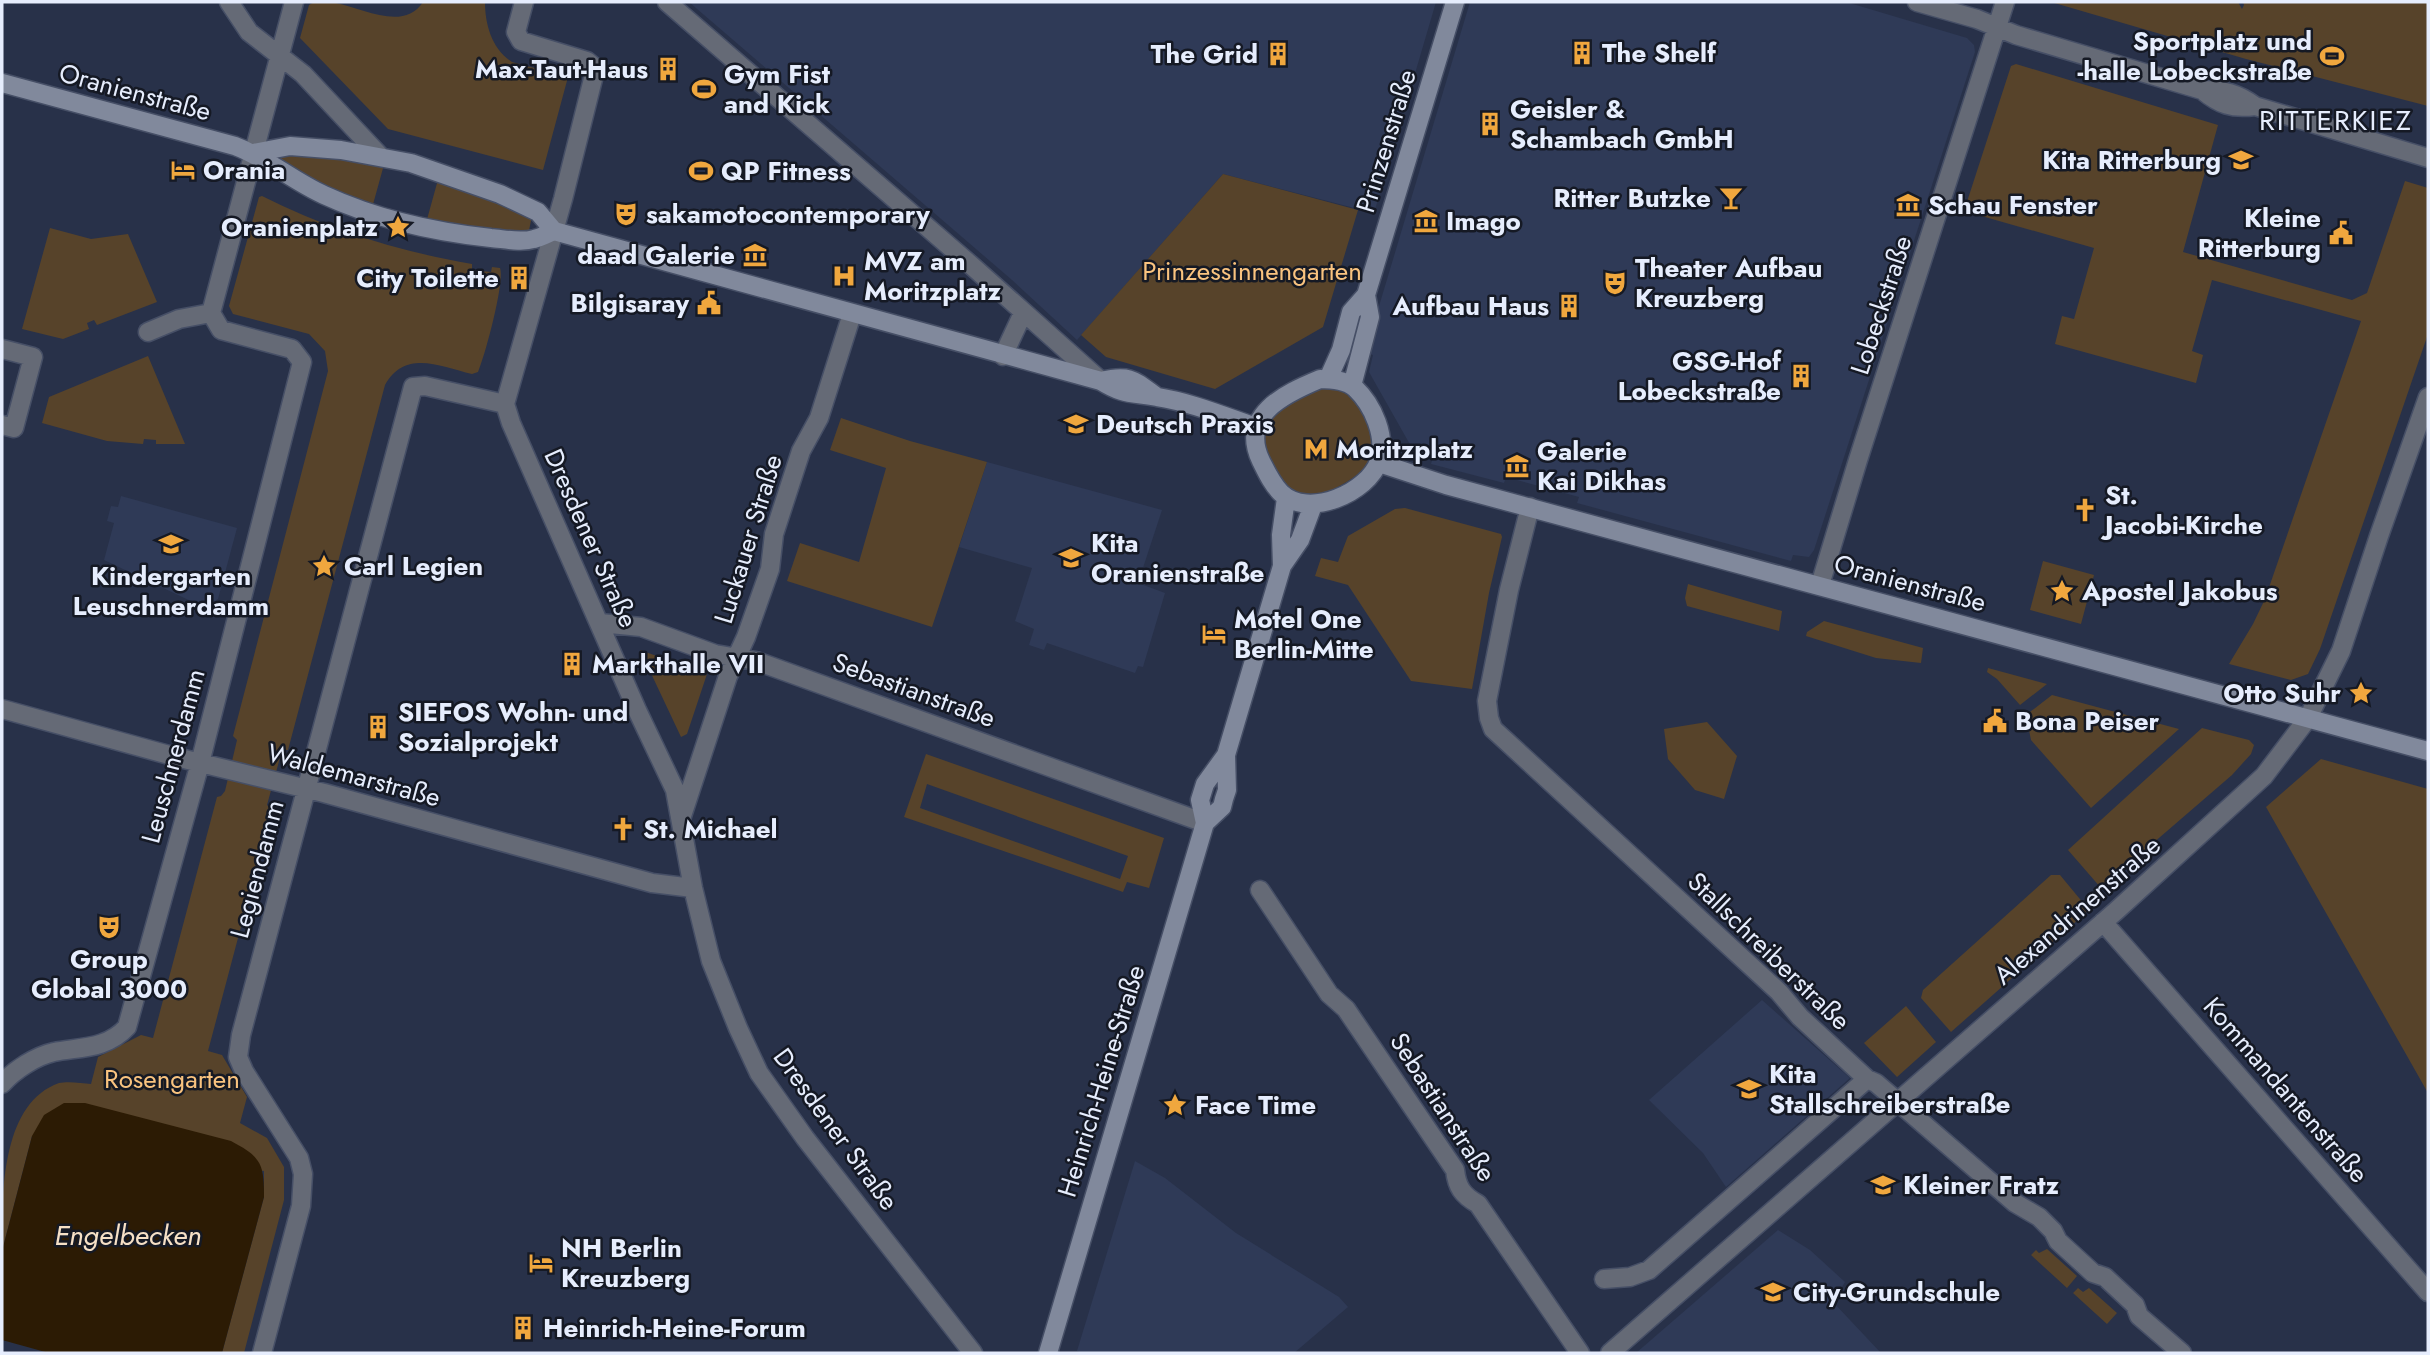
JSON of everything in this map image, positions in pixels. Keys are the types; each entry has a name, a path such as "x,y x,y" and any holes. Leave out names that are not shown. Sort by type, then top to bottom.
{"main road":[{"name":"Prinzenstraße","path":"1328,379 1341,350 1351,312 1366,295 1455,2"},
{"name":"Oranienstraße","path":"2,83 253,153 295,181 326,196 401,222 448,233 503,239 532,240 554,231"},
{"name":"Oranienstraße","path":"253,153 290,146 379,155 441,172 500,194 538,212 554,231 1101,382 1116,391 1157,397 1256,427"},
{"name":"Prinzenstraße","path":"1352,386 1370,317 1366,295"},
{"path":"1328,379 1352,386 1369,407 1378,425 1381,445 1379,463 1368,478 1332,500 1314,505 1299,504 1286,498 1274,486 1259,456 1255,441 1256,427 1261,416 1280,399 1317,380 1328,379"},
{"name":"Oranienstraße","path":"1379,463 1530,507 2428,751"},
{"path":"1282,566 1281,535 1286,498"},
{"path":"1205,823 1200,800 1205,784 1226,755 1282,566 1300,540 1314,505"},
{"name":"Heinrich-Heine-Straße","path":"1048,1353 1205,823"}],"street":[{"path":"229,2 249,32 303,74 379,155"},
{"path":"148,332 179,319 211,313 294,2"},
{"path":"505,404 554,231 594,75 593,66 587,61 521,41 516,32 524,2"},
{"path":"667,2 1101,382"},
{"path":"1917,2 2202,90 2218,104 2235,108 2255,106 2428,158"},
{"name":"Lobeckstraße","path":"1820,585 2005,2"},
{"name":"Leuschnerdamm","path":"2,1084 15,1071 51,1052 102,1044 120,1035 127,1027 200,762 302,362 292,349 221,330 211,313"},
{"path":"1003,356 1024,313"},
{"name":"Luckauer Straße","path":"681,818 728,676 746,637 769,569 774,534 801,451 819,418 852,314"},
{"path":"2,349 33,357 14,428 2,425"},
{"name":"Legiendamm","path":"262,1353 301,1206 303,1174 299,1158 244,1071 238,1057 238,1047 413,387 425,386 505,404"},
{"name":"Alexandrinenstraße","path":"1610,1353 2103,922 2249,791 2280,757 2308,718 2341,651 2428,397"},
{"name":"Dresdener Straße","path":"505,404 637,710 675,790 693,888 711,961 759,1073 805,1138 973,1353"},
{"name":"Stallschreiberstraße","path":"1530,507 1509,590 1487,701 1493,729 1779,992 1800,1017 1867,1079 1899,1102 2015,1203 2039,1217 2053,1231 2058,1241 2093,1273 2105,1278 2135,1305 2140,1316 2182,1353"},
{"name":"Sebastianstraße","path":"600,623 641,627 715,653 756,661 1205,823"},
{"name":"Waldemarstraße","path":"2,709 306,788 643,881 693,888"},
{"name":"Sebastianstraße","path":"1260,890 1329,994 1346,1009 1455,1170 1456,1184 1465,1197 1478,1204 1580,1353"},
{"name":"Kommandantenstraße","path":"2103,922 2428,1292"},
{"path":"1604,1279 1630,1277 1649,1270 1867,1079"}],"shaded area":[{"path":"689,2 1436,2 1374,213 1223,174 1077,340 1012,280"},
{"path":"1470,2 1846,2 1967,38 1974,45 1975,52 1814,550 1809,557 1793,555 1791,561 1577,503 1579,497 1506,477 1504,483 1431,464 1433,457 1417,453 1412,448 1369,372 1373,355 1365,353"},
{"name":"Kita Oranienstraße","path":"987,462 1162,510 1138,583 1165,593 1143,667 1138,666 1135,673 1047,643 1044,650 1029,645 1034,629 1015,621 1032,568 959,547"},
{"name":"Kindergarten Leuschnerdamm","path":"121,496 237,528 218,599 210,605 197,604 104,560 114,523 107,521 111,506 118,507"},
{"name":"Kita Stallschreiberstraße","path":"1762,1000 1850,1078 1726,1187 1703,1153 1649,1100"},
{"path":"1135,1161 1165,1178 1236,1233 1339,1297 1348,1307 1294,1353 1077,1351"},
{"name":"City-Grundschule","path":"1778,1230 1810,1250 1845,1282 1833,1302 1881,1353 1636,1353"}],"green space":[{"path":"314,2 333,2 394,17 415,11 423,2 485,2 491,36 505,57 512,62 568,77 543,170 388,129 300,38 309,5"},
{"name":"Sportplatz und -halle Lobeckstraße","path":"2051,2 2238,2 2242,9 2243,2 2428,2 2428,106 2246,59"},
{"path":"2016,64 2218,125 2183,252 2352,300 2367,293 2405,181 2428,188 2428,334 2320,649 2308,674 2291,680 2229,664 2265,599 2361,321 2212,280 2192,351 2203,355 2196,383 2055,344 2062,316 2074,319 2094,248 1964,211 2011,66"},
{"path":"288,154 385,161 372,208 335,194 281,162 281,156"},
{"name":"Prinzessinnengarten","path":"1223,174 1358,210 1323,327 1215,389 1106,357 1081,335"},
{"path":"439,176 532,216 528,235 426,223"},
{"name":"Rosengarten","path":"259,197 364,238 417,253 472,264 472,270 491,272 492,267 500,268 501,276 494,319 478,372 472,374 436,364 413,364 393,374 385,385 288,750 281,754 267,805 272,810 208,1051 222,1055 247,1097 240,1123 267,1138 284,1167 284,1200 244,1353 222,1353 264,1197 264,1171 32,1136 2,1251 3,1205 8,1155 15,1131 25,1111 40,1094 59,1083 91,1084 98,1057 141,1035 153,1038 217,797 225,791 237,740 233,736 328,371 325,351 309,334 233,314 229,306"},
{"path":"50,228 91,239 128,234 157,302 97,325 94,320 87,323 89,329 63,339 22,329"},
{"path":"148,356 185,444 156,444 156,440 144,439 143,444 107,441 42,423 49,397"},
{"path":"1326,387 1344,392 1360,409 1372,436 1372,455 1362,470 1343,484 1324,493 1306,496 1290,489 1276,472 1266,449 1265,432 1273,417 1282,410 1309,392"},
{"path":"841,418 910,441 987,462 932,627 787,581 800,543 859,562 886,468 830,450"},
{"path":"1405,508 1501,534 1472,689 1411,681 1348,585 1315,576 1321,558 1338,562 1348,536 1395,509"},
{"path":"2043,561 2094,575 2081,624 2030,610"},
{"path":"1688,584 1782,611 1779,631 1687,606 1685,598"},
{"path":"1824,621 1923,648 1921,663 1876,658 1806,636 1807,632"},
{"path":"640,650 707,674 687,734 681,737"},
{"path":"1988,668 2047,684 2020,705 1997,679 1987,672"},
{"path":"2052,695 2179,729 2091,808 2031,740 2026,715"},
{"path":"1707,722 1737,756 1724,799 1695,790 1668,759 1664,729"},
{"path":"2202,728 2249,740 2254,745 2251,754 2232,775 2101,888 2068,850"},
{"path":"926,754 1164,838 1149,888 1127,882 1123,892 904,817","holes":["927,784 1128,856 1120,879 920,808"]},
{"path":"2321,759 2428,789 2428,1093 2266,807"},
{"path":"2051,875 2060,875 2089,910 1951,1032 1921,998 1923,990"},
{"path":"1906,1006 1936,1042 1897,1077 1864,1043"},
{"path":"2047,1249 2077,1276 2067,1288 2031,1255 2036,1250 2039,1253"},
{"path":"2078,1288 2083,1292 2089,1288 2117,1313 2107,1324 2073,1293"}],"water":[{"name":"Engelbecken","path":"64,1103 85,1103 231,1141 259,1162 264,1197 222,1353 49,1353 2,1340 2,1251 32,1136 44,1115"}],"place":[{"name":"The Shelf","path":"1582,53"},
{"name":"The Grid","path":"1278,54"},
{"name":"Sportplatz und -halle Lobeckstraße","path":"2332,56"},
{"name":"Max-Taut-Haus","path":"668,69"},
{"name":"Gym Fist and Kick","path":"704,89"},
{"name":"Geisler & Schambach GmbH","path":"1490,124"},
{"name":"Kita Ritterburg","path":"2241,160"},
{"name":"Orania","path":"183,170"},
{"name":"QP Fitness","path":"701,171"},
{"name":"Ritter Butzke","path":"1731,198"},
{"name":"Schau Fenster","path":"1908,205"},
{"name":"sakamotocontemporary","path":"626,214"},
{"name":"Imago","path":"1426,221"},
{"name":"Oranienplatz","path":"398,227"},
{"name":"Kleine Ritterburg","path":"2341,233"},
{"name":"daad Galerie","path":"755,255"},
{"name":"MVZ am Moritzplatz","path":"844,276"},
{"name":"City Toilette","path":"519,278"},
{"name":"Theater Aufbau Kreuzberg","path":"1615,283"},
{"name":"Bilgisaray","path":"709,303"},
{"name":"Aufbau Haus","path":"1569,306"},
{"name":"GSG-Hof Lobeckstraße","path":"1801,376"},
{"name":"Deutsch Praxis","path":"1076,424"},
{"name":"Moritzplatz","path":"1316,449"},
{"name":"Galerie Kai Dikhas","path":"1517,466"},
{"name":"St. Jacobi-Kirche","path":"2085,510"},
{"name":"Kindergarten Leuschnerdamm","path":"171,544"},
{"name":"Kita Oranienstraße","path":"1071,558"},
{"name":"Carl Legien","path":"324,566"},
{"name":"Apostel Jakobus","path":"2062,591"},
{"name":"Motel One Berlin-Mitte","path":"1214,634"},
{"name":"Markthalle VII","path":"572,664"},
{"name":"Otto Suhr","path":"2361,693"},
{"name":"Bona Peiser","path":"1995,721"},
{"name":"SIEFOS Wohn- und Sozialprojekt","path":"378,727"},
{"name":"St. Michael","path":"623,829"},
{"name":"Group Global 3000","path":"109,927"},
{"name":"Kita Stallschreiberstraße","path":"1749,1089"},
{"name":"Face Time","path":"1175,1105"},
{"name":"Kleiner Fratz","path":"1883,1185"},
{"name":"NH Berlin Kreuzberg","path":"541,1263"},
{"name":"City-Grundschule","path":"1773,1292"},
{"name":"Heinrich-Heine-Forum","path":"523,1328"}],"district":[{"name":"RITTERKIEZ","path":"2336,120"}]}
